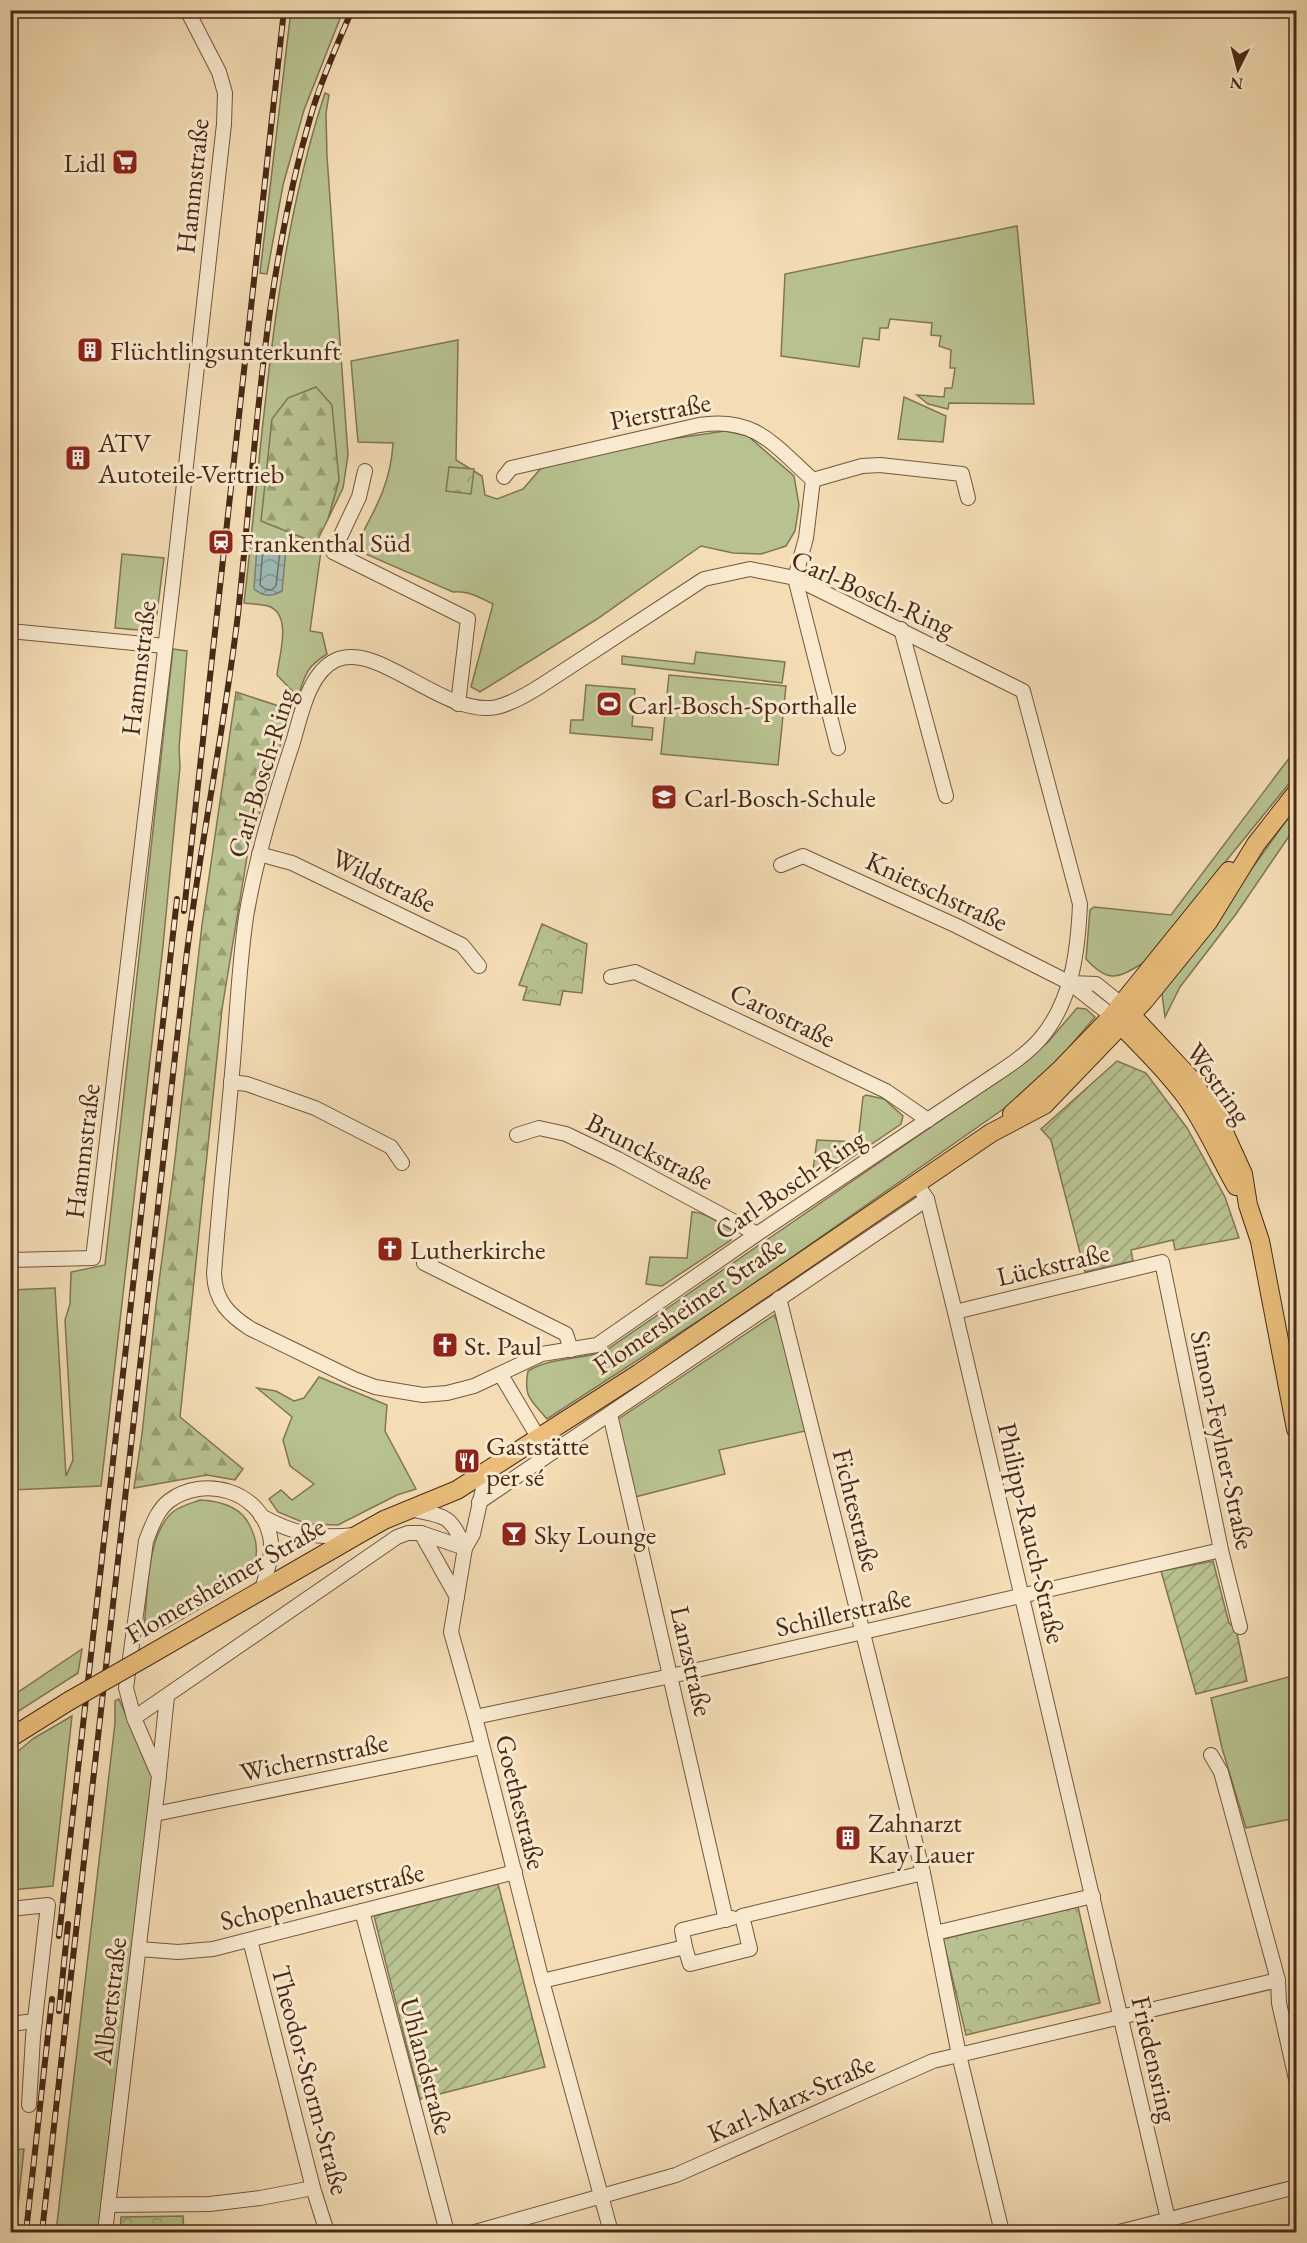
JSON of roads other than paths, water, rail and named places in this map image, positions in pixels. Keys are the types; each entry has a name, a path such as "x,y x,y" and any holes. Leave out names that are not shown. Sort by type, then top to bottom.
{"main road":[{"name":"Flomersheimer Straße","path":"10,1738 69,1701 359,1534 409,1509 449,1494 638,1374 991,1133 1044,1105 1121,1015 1208,922 1256,844 1296,793"},
{"name":"Westring","path":"1121,1015 1190,1078 1216,1117 1243,1174 1248,1205 1260,1241 1296,1429"}],"street":[{"name":"Hammstraße","path":"10,1260 93,1258 224,124 225,93 219,72 187,10"},
{"name":"Pierstraße","path":"504,477 511,468 720,422 743,425 761,434 813,480"},
{"path":"838,748 795,578 806,538 813,480 862,466 880,465 962,474 968,498"},
{"path":"365,471 359,497 333,552 468,620 458,704"},
{"name":"Carl-Bosch-Ring","path":"750,569 795,578 1023,691 1080,904 1079,935 1070,983 1052,1021 1041,1038 1028,1051 597,1345 542,1354 474,1386 447,1393 423,1395 375,1387 354,1379 251,1329 227,1312 215,1288 214,1275 245,930 259,854 305,704 316,679 326,666 345,657 366,660 458,704 481,708 516,700 637,625 704,579 750,569"},
{"path":"901,629 945,796"},
{"path":"10,631 165,646"},
{"name":"Wildstraße","path":"259,854 292,862 451,939 462,945 479,966"},
{"name":"Knietschstraße","path":"781,865 803,856 957,926 1070,983"},
{"name":"Carostraße","path":"611,976 634,972 886,1091 928,1120"},
{"path":"1070,983 1121,1015"},
{"path":"231,1082 247,1084 315,1108 391,1147 402,1163"},
{"name":"Brunckstraße","path":"517,1135 539,1128 566,1134 647,1174 757,1234"},
{"name":"Philipp-Rauch-Straße","path":"916,1183 927,1199 1093,1896"},
{"name":"Flomersheimer Straße","path":"479,1502 927,1199"},
{"name":"Lückstraße","path":"955,1312 1162,1262"},
{"name":"Simon-Feylner-Straße","path":"1162,1262 1221,1550 1240,1627"},
{"path":"424,1263 566,1334 571,1350"},
{"name":"Fichtestraße","path":"779,1298 923,1873 959,2055 1002,2232"},
{"path":"501,1375 537,1437"},
{"name":"Lanzstraße","path":"610,1414 726,1920"},
{"name":"Goethestraße","path":"487,1470 473,1534 465,1548 451,1632 542,1981 611,2232"},
{"path":"159,1776 134,1718 126,1688 146,1541 154,1521 168,1502 202,1488 225,1489 248,1500 261,1516 270,1534 271,1553 262,1591"},
{"path":"409,1509 443,1517 452,1522 465,1548"},
{"path":"261,1516 285,1529 310,1536 336,1537 359,1534"},
{"name":"Flomersheimer Straße","path":"134,1718 398,1537 408,1533 421,1533"},
{"path":"421,1533 465,1548"},
{"path":"421,1533 457,1597"},
{"name":"Schillerstraße","path":"475,1717 671,1676 1221,1550"},
{"name":"Albertstraße","path":"105,2232 140,1949 167,1696"},
{"name":"Wichernstraße","path":"154,1814 482,1747"},
{"path":"1211,1755 1221,1772 1278,1980 1279,2003 1296,2079"},
{"name":"Schopenhauerstraße","path":"140,1949 177,1952 213,1949 514,1872"},
{"path":"742,1916 750,1949 690,1964 682,1930 923,1873"},
{"path":"935,1933 1093,1896"},
{"name":"Friedensring","path":"1093,1896 1169,2226"},
{"path":"10,1909 48,1905 35,2021 29,2105"},
{"name":"Uhlandstraße","path":"362,1911 447,2232"},
{"name":"Theodor-Storm-Straße","path":"250,1940 313,2188 327,2232"},
{"path":"542,1981 685,1947"},
{"name":"Karl-Marx-Straße","path":"475,2232 602,2198 676,2175 933,2061 1278,1980"},
{"path":"10,2024 35,2021"},
{"path":"1119,2232 1169,2226 1296,2187"},
{"path":"108,2205 210,2204 313,2188"}],"water":[{"path":"260,540 282,541 286,549 282,591 275,594 265,595 254,589 257,546"}],"railway":[{"path":"184,911 284,10"},
{"path":"42,2232 185,968 238,614 263,363 282,238 295,176 324,76 352,10"},
{"path":"59,1936 177,899"},
{"path":"59,2011 68,1924"},
{"path":"26,2232 52,1999"}],"place":[{"name":"Lidl","path":"125,162"},
{"name":"Flüchtlingsunterkunft","path":"90,350"},
{"name":"ATV Autoteile-Vertrieb","path":"78,458"},
{"name":"Frankenthal Süd","path":"221,542"},
{"name":"Carl-Bosch-Sporthalle","path":"609,704"},
{"name":"Carl-Bosch-Schule","path":"664,797"},
{"name":"Lutherkirche","path":"390,1249"},
{"name":"St. Paul","path":"445,1345"},
{"name":"Gaststätte per sé","path":"467,1461"},
{"name":"Sky Lounge","path":"514,1534"},
{"name":"Zahnarzt Kay Lauer","path":"848,1838"}]}
